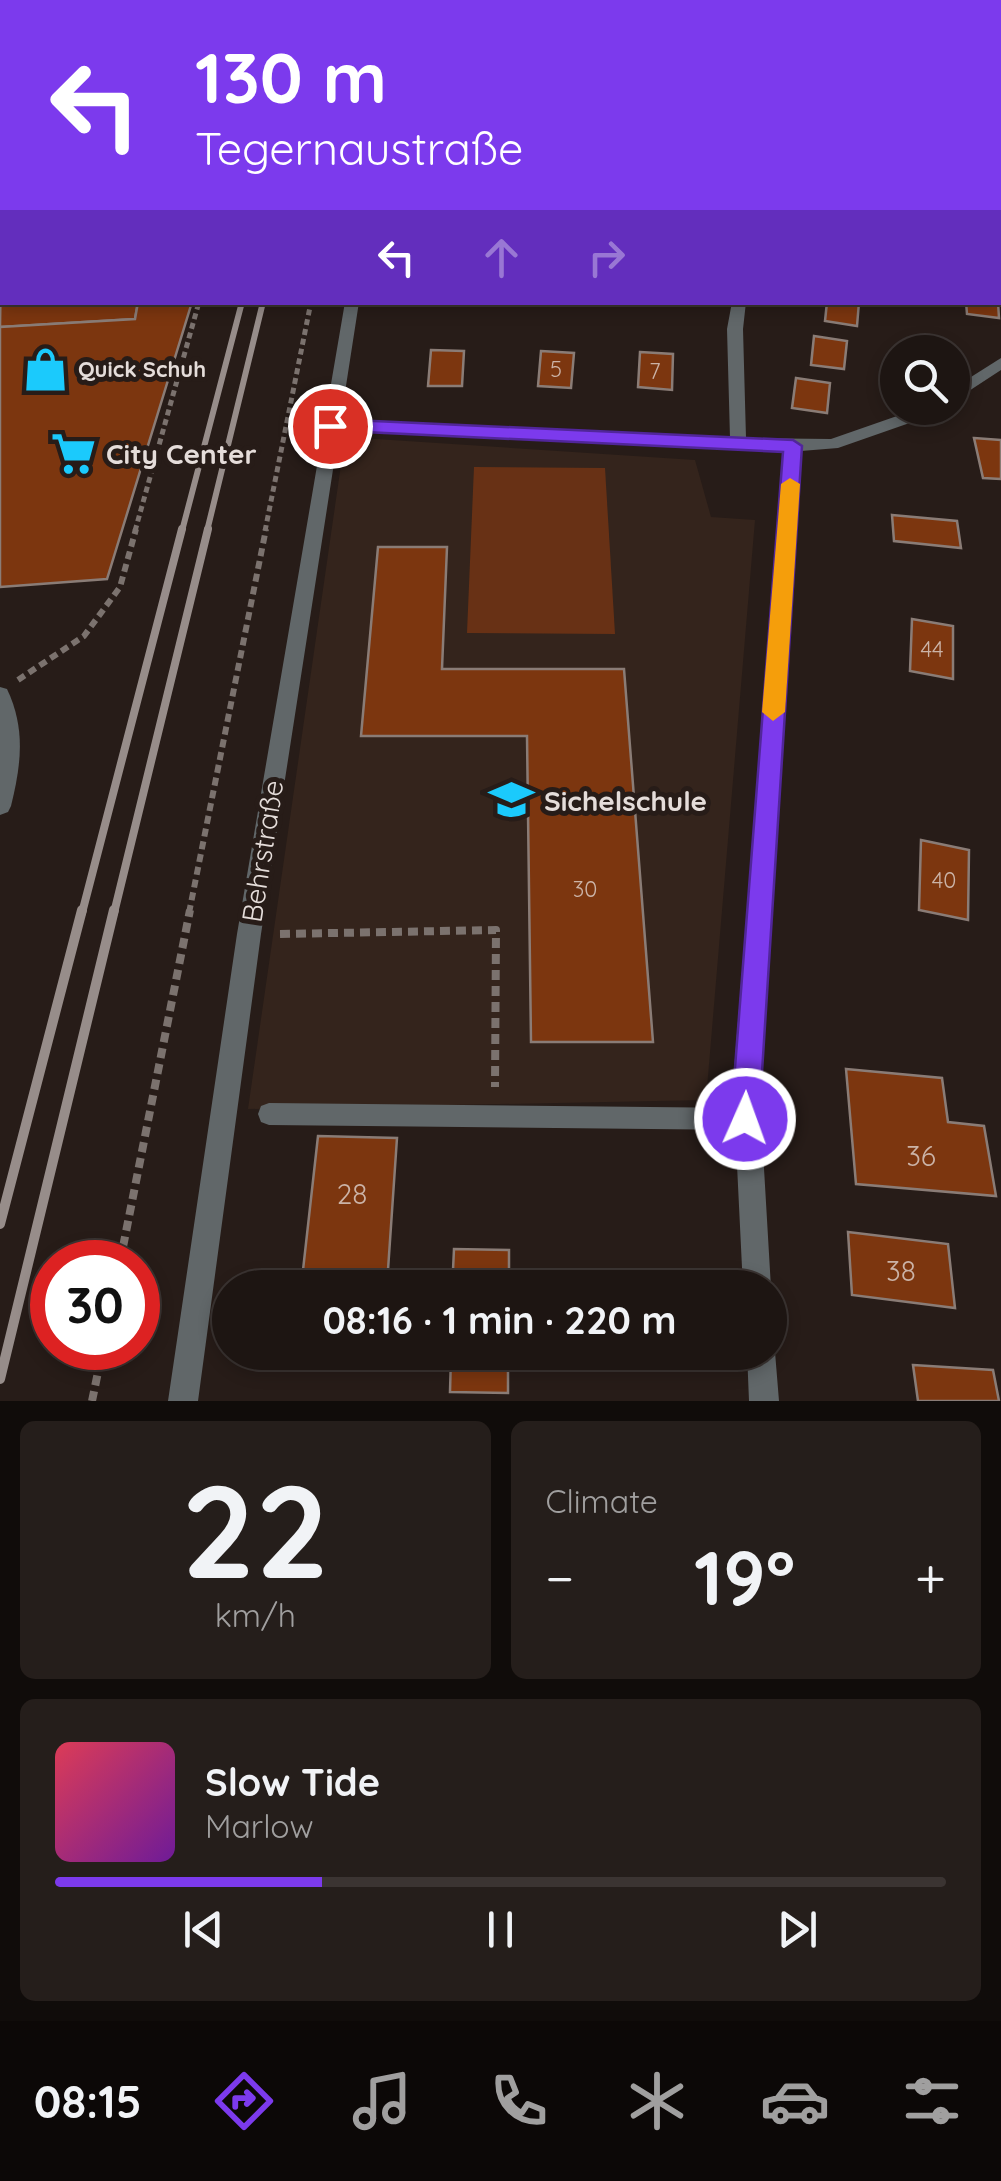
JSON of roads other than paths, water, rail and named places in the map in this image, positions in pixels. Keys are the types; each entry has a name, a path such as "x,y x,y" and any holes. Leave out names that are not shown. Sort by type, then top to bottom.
{"street":[{"name":"Behrstraße","path":"183,1401 249,934 351,305"},
{"path":"738,442 735,330 739,305"},
{"path":"970,386 1001,363"},
{"path":"330,426 793,446 832,444 886,425"},
{"path":"755,1270 745,1119 793,446"},
{"path":"0,806 11,766 12,727 7,689"},
{"path":"762,1370 764,1401"}],"lane":[{"path":"269,1114 745,1119"}],"railway":[{"path":"182,531 241,305"},
{"path":"207,531 262,305"},
{"path":"82,913 182,529"},
{"path":"114,913 208,529"},
{"path":"0,1224 82,910"},
{"path":"0,1379 114,910"}],"place":[{"name":"Quick Schuh","path":"45,369"},
{"name":"City Center","path":"73,453"},
{"name":"Sichelschule","path":"511,800"}]}
